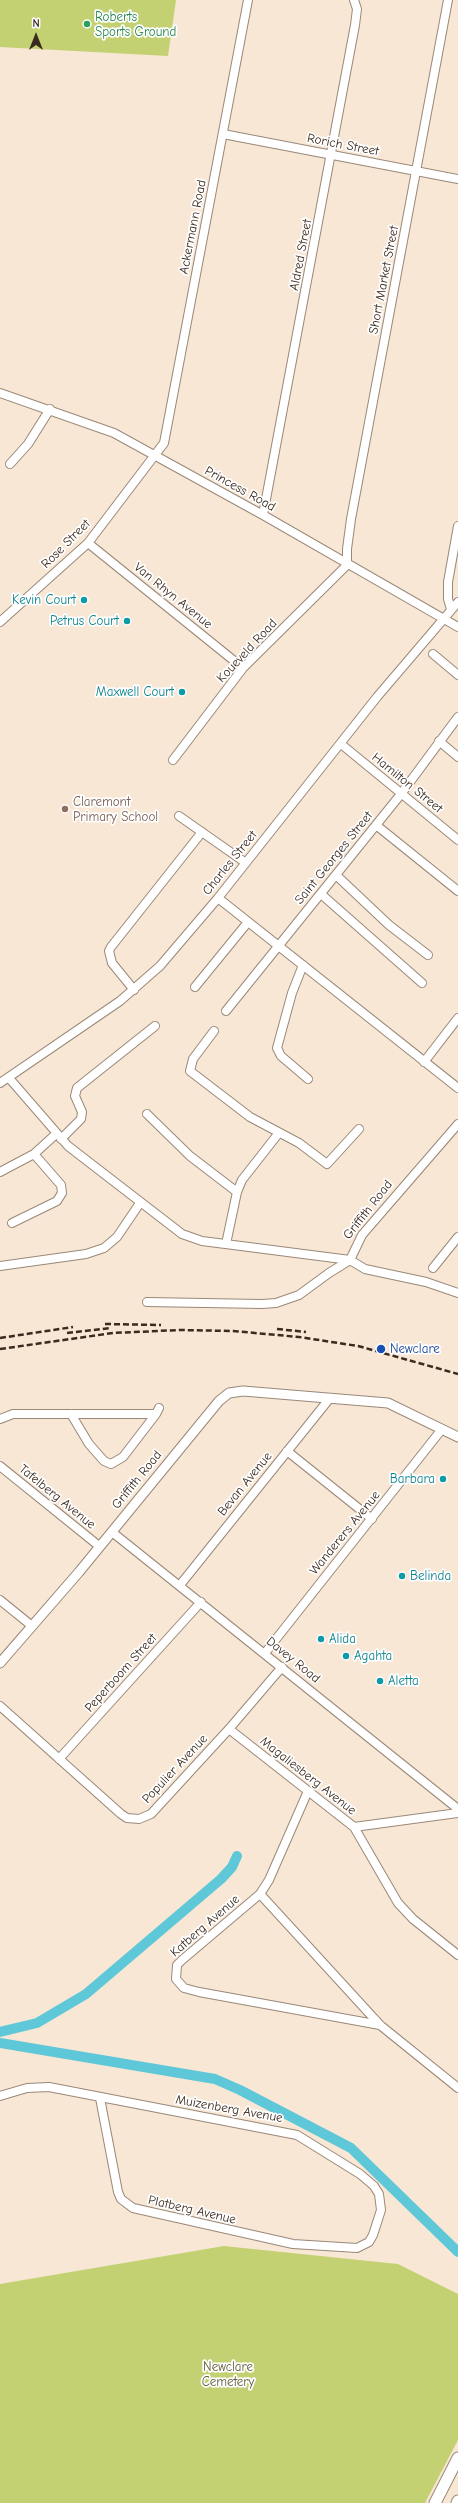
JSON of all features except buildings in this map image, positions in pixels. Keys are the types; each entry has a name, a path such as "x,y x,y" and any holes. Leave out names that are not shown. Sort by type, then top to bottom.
{"main road":[{"path":"435,2503 458,2458"}],"street":[{"name":"Ackermann Road","path":"155,456 166,438 248,0"},
{"name":"Aldred Street","path":"263,515 357,16 354,0"},
{"name":"Short Market Street","path":"347,566 347,549 352,519 448,0"},
{"name":"Rorich Street","path":"223,134 458,179"},
{"name":"Princess Road","path":"0,393 103,428 263,515 347,566 458,627"},
{"path":"10,464 28,444 50,409"},
{"name":"Rose Street","path":"0,622 21,601 61,568 88,543 155,456"},
{"path":"451,609 448,600 448,582 458,526"},
{"name":"Van Rhyn Avenue","path":"88,543 243,668"},
{"name":"Koueveld Road","path":"173,760 243,668 347,566"},
{"name":"Charles Street","path":"0,1083 134,990 160,966 218,898 340,744 442,619 458,602"},
{"path":"433,654 458,675"},
{"name":"Saint Georges Street","path":"226,1011 401,794 458,717"},
{"path":"439,741 458,757"},
{"name":"Hamilton Street","path":"340,744 458,840"},
{"path":"179,816 246,863"},
{"path":"376,825 458,892"},
{"path":"134,990 112,962 109,951 202,832"},
{"path":"336,875 389,925 428,955"},
{"path":"321,894 422,983"},
{"path":"218,898 458,1088"},
{"path":"195,987 248,922"},
{"path":"303,965 292,993 277,1048 281,1056 308,1079"},
{"path":"424,1062 458,1018"},
{"path":"0,1172 34,1154 81,1119 82,1112 76,1096 77,1088 155,1026"},
{"path":"214,1031 193,1059 190,1072 220,1096 278,1134 299,1143 327,1164 359,1129"},
{"path":"9,1078 58,1136 140,1203 182,1234 202,1241 350,1260 365,1269 426,1282 458,1293"},
{"path":"147,1114 190,1156 237,1192"},
{"name":"Griffith Road","path":"147,1302 276,1303 299,1295 350,1260 362,1235 458,1124"},
{"path":"226,1244 237,1192 242,1180 278,1134"},
{"path":"12,1223 57,1201 62,1194 60,1184 34,1154"},
{"path":"0,1266 86,1254 104,1248 117,1237 140,1203"},
{"path":"433,1268 458,1237"},
{"name":"Griffith Road","path":"0,1663 112,1532 223,1396 243,1391 388,1403 458,1437"},
{"name":"Bevan Avenue","path":"180,1585 330,1398"},
{"path":"0,1419 13,1414 158,1411 122,1457 111,1464 104,1461 89,1444 71,1414"},
{"name":"Wanderers Avenue","path":"264,1652 372,1519 442,1429"},
{"path":"287,1451 372,1519"},
{"name":"Tafelberg Avenue","path":"0,1466 100,1546"},
{"name":"Davey Road","path":"112,1532 264,1652 458,1809"},
{"path":"0,1600 32,1626"},
{"name":"Peperboom Street","path":"59,1759 201,1602"},
{"name":"Populier Avenue","path":"0,1706 121,1814 127,1818 139,1819 151,1814 229,1729 282,1667"},
{"name":"Magaliesberg Avenue","path":"229,1729 354,1827 398,1903 413,1919 458,1955"},
{"name":"Katberg Avenue","path":"308,1791 270,1880 260,1894 182,1960 175,1971 179,1984 199,1992 380,2025"},
{"path":"354,1827 458,1813"},
{"path":"260,1894 380,2025 458,2088"},
{"name":"Muizenberg Avenue","path":"0,2096 40,2086 289,2132 305,2138 360,2174 379,2194 381,2210 379,2222 373,2235 364,2246"},
{"name":"Platberg Avenue","path":"100,2098 118,2192 121,2199 133,2208 293,2244 350,2249 364,2246"}],"green space":[{"name":"Roberts Sports Ground","path":"0,0 176,0 168,56 0,47"},
{"name":"Newclare Cemetery","path":"224,2246 398,2264 458,2294 458,2440 425,2503 0,2503 0,2284"}],"waterway":[{"path":"0,2032 37,2023 86,1994 221,1879 232,1867 237,1856"},
{"path":"0,2043 215,2079 240,2090 351,2148 458,2252"}],"railway":[{"path":"105,1324 161,1325"},
{"path":"0,1338 73,1327"},
{"path":"67,1333 111,1328"},
{"path":"277,1329 306,1332"},
{"path":"0,1349 113,1333 180,1330 233,1331 299,1337 358,1346 458,1374"}],"place":[{"name":"Roberts Sports Ground","path":"87,24"},
{"name":"Kevin Court","path":"84,600"},
{"name":"Petrus Court","path":"127,621"},
{"name":"Maxwell Court","path":"182,692"},
{"name":"Claremont Primary School","path":"65,809"},
{"name":"Newclare","path":"381,1349"},
{"name":"Barbara","path":"443,1479"},
{"name":"Belinda","path":"402,1576"},
{"name":"Alida","path":"321,1639"},
{"name":"Agahta","path":"346,1656"},
{"name":"Aletta","path":"380,1681"}]}
